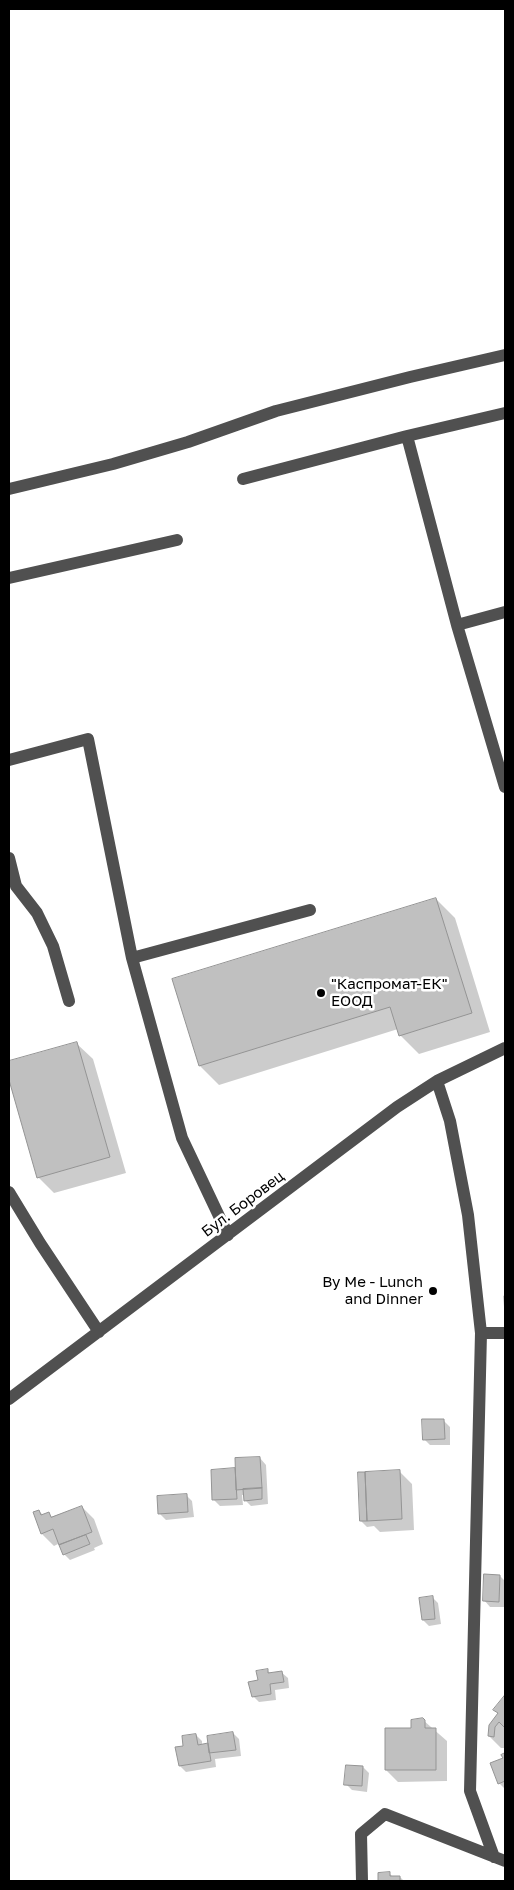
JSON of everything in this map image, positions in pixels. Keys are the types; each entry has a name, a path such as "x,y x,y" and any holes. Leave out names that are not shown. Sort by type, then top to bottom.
{"street":[{"path":"9,489 122,461 188,442 276,412 410,376 505,355"},
{"path":"243,479 407,436 505,413"},
{"path":"407,436 458,625 505,787"},
{"path":"9,578 177,540"},
{"path":"458,625 505,612"},
{"path":"9,760 88,739 132,958 182,1138 228,1235"},
{"path":"9,858 16,886 37,913 53,946 70,1001"},
{"path":"132,958 310,910"},
{"name":"Бул. Боровец","path":"9,1399 397,1107 437,1081 505,1048"},
{"path":"437,1081 450,1120 468,1215 481,1333 470,1791 500,1859"},
{"path":"9,1192 40,1243 99,1332"},
{"path":"481,1333 505,1333"},
{"path":"362,1881 361,1834 386,1814 500,1859"}],"building":[{"name":"\"Каспромат-ЕК\" ЕООД","path":"436,898 472,1013 399,1036 390,1007 199,1066 172,979"},
{"path":"77,1042 110,1157 37,1178 9,1080 9,1061"},
{"path":"422,1419 444,1419 445,1439 423,1440"},
{"path":"260,1457 262,1488 236,1490 235,1458"},
{"path":"235,1468 237,1499 212,1500 211,1470"},
{"path":"400,1470 402,1519 367,1521 365,1472"},
{"path":"358,1472 365,1472 367,1521 360,1521"},
{"path":"262,1488 262,1499 244,1501 243,1489"},
{"path":"187,1494 188,1512 158,1514 157,1496"},
{"path":"82,1506 92,1532 59,1545 53,1529 41,1534 33,1512 39,1510 41,1515 49,1512 51,1517"},
{"path":"86,1535 90,1544 63,1555 59,1545"},
{"path":"484,1574 500,1575 499,1602 483,1601"},
{"path":"433,1596 435,1619 422,1620 419,1598"},
{"path":"268,1669 268,1673 282,1671 284,1682 270,1684 271,1694 252,1697 248,1682 258,1680 256,1671"},
{"path":"505,1695 505,1728 499,1722 495,1727 494,1737 488,1736 489,1725 498,1713 493,1710"},
{"path":"423,1718 425,1720 425,1728 436,1728 436,1770 385,1770 385,1728 411,1728 411,1720"},
{"path":"233,1732 236,1750 209,1753 207,1736"},
{"path":"196,1734 198,1745 208,1743 211,1761 179,1766 175,1747 183,1746 182,1736"},
{"path":"505,1753 505,1781 498,1784 490,1763 503,1758 501,1755"},
{"path":"346,1765 363,1766 362,1786 344,1785"},
{"path":"390,1872 390,1876 400,1876 400,1881 378,1881 378,1873"}],"place":[{"name":"\"Каспромат-ЕК\" ЕООД","path":"321,993"},
{"name":"By Me - Lunch and Dinner","path":"433,1291"}]}
